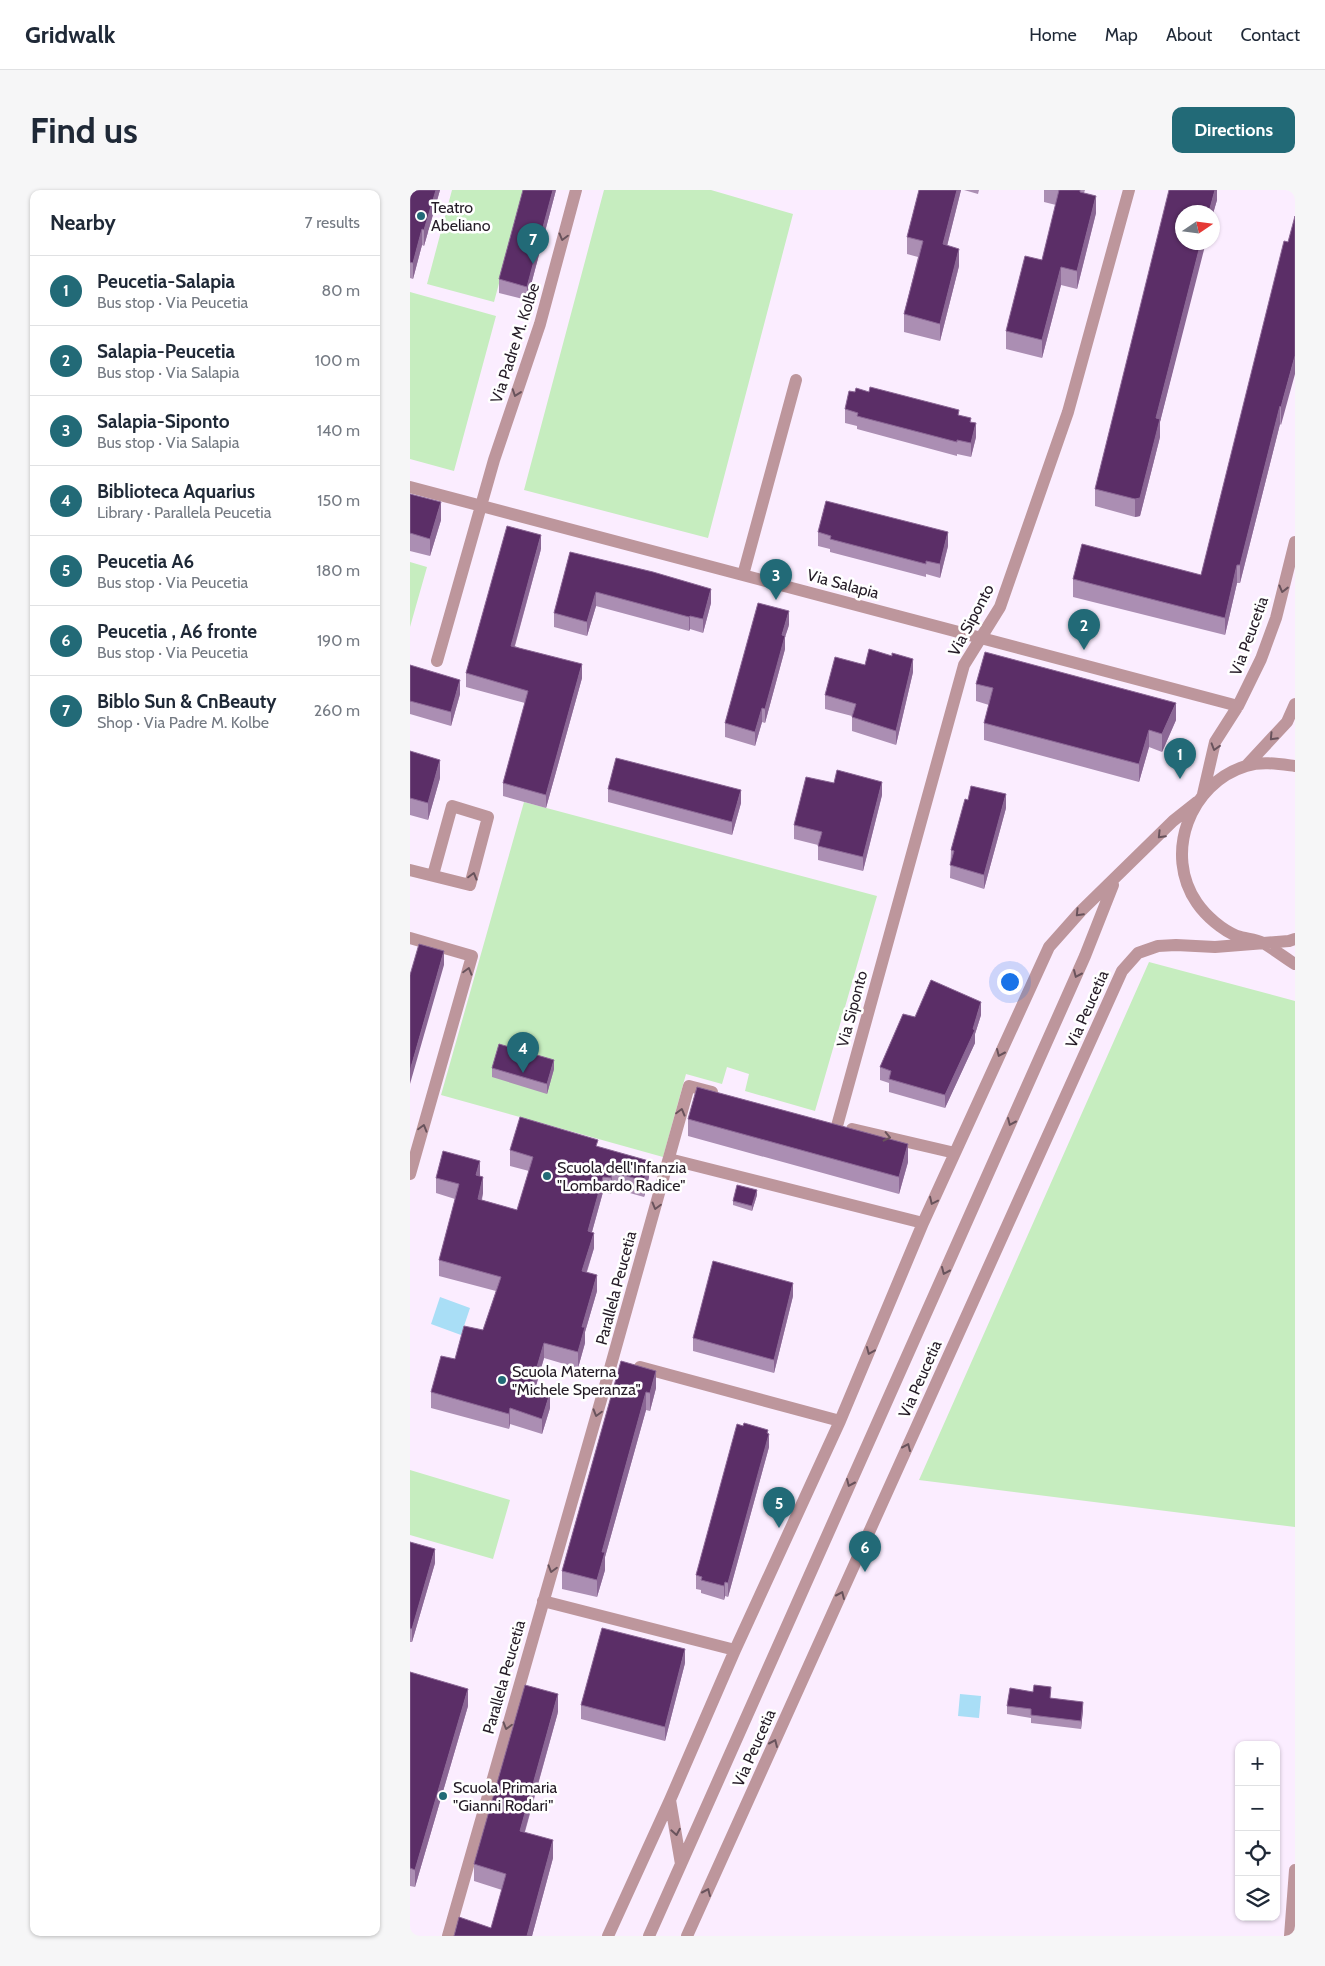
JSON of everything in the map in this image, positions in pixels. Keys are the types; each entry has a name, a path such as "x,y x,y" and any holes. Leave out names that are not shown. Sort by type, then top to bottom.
{"street":[{"name":"Via Padre M. Kolbe","path":"437,661 494,460 540,324 576,190"},
{"name":"Via Siponto","path":"955,1153 832,1125 964,665 1000,607 1068,412 1129,190"},
{"path":"743,575 796,380"},
{"name":"Via Salapia","path":"410,487 1238,706"},
{"name":"Via Peucetia","path":"1295,542 1276,618 1264,651 1238,706 1215,742 1200,798 1186,826 1181,852 1185,878 1196,902 1214,922 1236,936 1262,943 1295,964"},
{"path":"1246,766 1287,722 1295,704"},
{"name":"Via Peucetia","path":"608,1936 670,1800 734,1650 840,1421 923,1223 1049,947 1081,911 1173,822 1223,777 1246,766 1271,762 1295,766"},
{"path":"410,870 470,885 488,817 452,806 433,875"},
{"name":"Via Peucetia","path":"649,1936 1085,956 1115,880"},
{"path":"410,938 472,956 412,1161 410,1174"},
{"name":"Via Peucetia","path":"687,1936 1122,971 1138,953 1158,946 1215,947 1288,942 1295,939"},
{"name":"Parallela Peucetia","path":"448,1936 543,1601 623,1362 669,1159 689,1086 726,1096"},
{"path":"669,1159 923,1223"},
{"path":"623,1362 840,1421"},
{"path":"543,1601 734,1650"},
{"path":"670,1800 681,1864"},
{"path":"1290,1936 1295,1870"}],"green space":[{"path":"452,190 524,190 494,302 427,284"},
{"path":"604,190 711,190 793,214 708,538 524,490"},
{"path":"410,292 496,316 454,471 410,459"},
{"path":"410,562 427,567 410,627"},
{"path":"524,802 877,896 815,1111 745,1091 749,1074 727,1067 722,1084 686,1074 663,1157 441,1095"},
{"path":"1149,962 1295,1001 1295,1527 919,1480"},
{"path":"410,1470 510,1500 493,1559 410,1535"}],"water":[{"path":"440,1297 470,1308 461,1335 431,1324"},
{"path":"960,1694 981,1696 979,1718 958,1716"}],"building":[{"name":"Teatro Abeliano","path":"410,190 436,190 424,230 422,229 413,263 410,262"},
{"path":"523,190 553,190 527,287 499,279"},
{"path":"919,190 957,190 943,244 959,249 940,324 904,314 923,241 907,237"},
{"path":"1059,190 1080,190 1080,192 1096,196 1077,271 1061,267 1042,340 1006,331 1025,256 1042,260"},
{"path":"1169,190 1215,190 1211,205 1175,205 1175,250 1199,250 1156,418 1160,419 1140,498 1135,499 1095,489"},
{"path":"1295,216 1295,356 1280,406 1240,565 1237,565 1225,618 1073,579 1082,544 1201,575 1284,241 1288,242"},
{"path":"870,387 959,410 958,415 971,418 970,422 976,423 971,443 957,440 957,442 857,416 858,413 845,409 849,391 855,392 856,388 869,392"},
{"path":"410,494 441,502 430,539 410,533"},
{"path":"826,501 948,532 940,564 926,561 926,564 830,539 831,536 818,532"},
{"path":"507,526 541,535 511,646 582,664 546,795 503,783 528,691 466,673"},
{"path":"570,552 653,572 711,589 703,619 596,592 587,622 554,613"},
{"path":"758,603 789,611 782,635 785,636 765,709 762,708 755,732 725,723"},
{"path":"869,649 892,656 892,653 913,659 896,731 852,717 856,704 825,695 835,657 865,665"},
{"path":"985,652 1176,703 1162,734 1149,730 1139,764 984,723 993,688 976,684"},
{"path":"410,665 460,680 451,712 410,701"},
{"path":"410,751 440,760 428,803 410,798"},
{"path":"616,758 741,790 732,822 608,789"},
{"path":"837,770 882,782 863,857 818,846 822,832 794,825 806,777 834,783"},
{"path":"971,786 1006,794 984,875 950,865 954,851 951,850 965,799 968,800"},
{"path":"419,944 444,951 410,1071 410,975"},
{"path":"931,980 981,1002 973,1029 975,1030 945,1095 889,1079 891,1071 880,1067 903,1014 915,1017"},
{"path":"499,1044 554,1060 547,1084 492,1068"},
{"path":"697,1087 908,1144 899,1177 688,1119"},
{"path":"520,1117 598,1140 596,1146 649,1161 644,1181 612,1172 611,1178 603,1177 588,1231 594,1233 582,1271 597,1275 582,1327 585,1327 578,1352 544,1343 528,1398 550,1393 542,1419 510,1408 509,1414 431,1392 441,1356 455,1359 464,1326 483,1330 501,1277 439,1260 459,1184 436,1178 443,1151 480,1161 476,1175 483,1177 478,1199 517,1210 533,1157 510,1150"},
{"path":"737,1185 757,1190 752,1206 733,1201"},
{"path":"713,1261 793,1283 774,1360 693,1338"},
{"path":"621,1361 656,1371 650,1393 646,1392 602,1552 605,1552 597,1580 562,1571"},
{"path":"744,1423 768,1430 767,1433 769,1434 728,1583 725,1582 724,1586 701,1580 702,1577 696,1575 737,1424 743,1426"},
{"path":"410,1542 435,1549 412,1629 410,1628"},
{"path":"602,1628 685,1649 665,1727 581,1705"},
{"path":"410,1672 468,1689 415,1870 410,1868"},
{"path":"525,1685 558,1694 520,1831 553,1840 527,1936 454,1936 459,1917 491,1928 506,1874 474,1864"},
{"path":"1034,1685 1051,1687 1050,1698 1083,1702 1081,1721 1031,1715 1031,1709 1007,1706 1010,1688 1033,1692"}],"place":[{"name":"Teatro Abeliano","path":"421,216"},
{"name":"Biblo Sun & CnBeauty","path":"533,264"},
{"name":"Salapia-Siponto","path":"776,600"},
{"name":"Salapia-Peucetia","path":"1084,650"},
{"name":"Peucetia-Salapia","path":"1180,779"},
{"name":"Biblioteca Aquarius","path":"523,1073"},
{"name":"Scuola dell'Infanzia \"Lombardo Radice\"","path":"547,1176"},
{"name":"Scuola Materna \"Michele Speranza\"","path":"502,1380"},
{"name":"Peucetia A6","path":"779,1528"},
{"name":"Peucetia , A6 fronte","path":"865,1572"},
{"name":"Scuola Primaria \"Gianni Rodari\"","path":"443,1796"}]}
